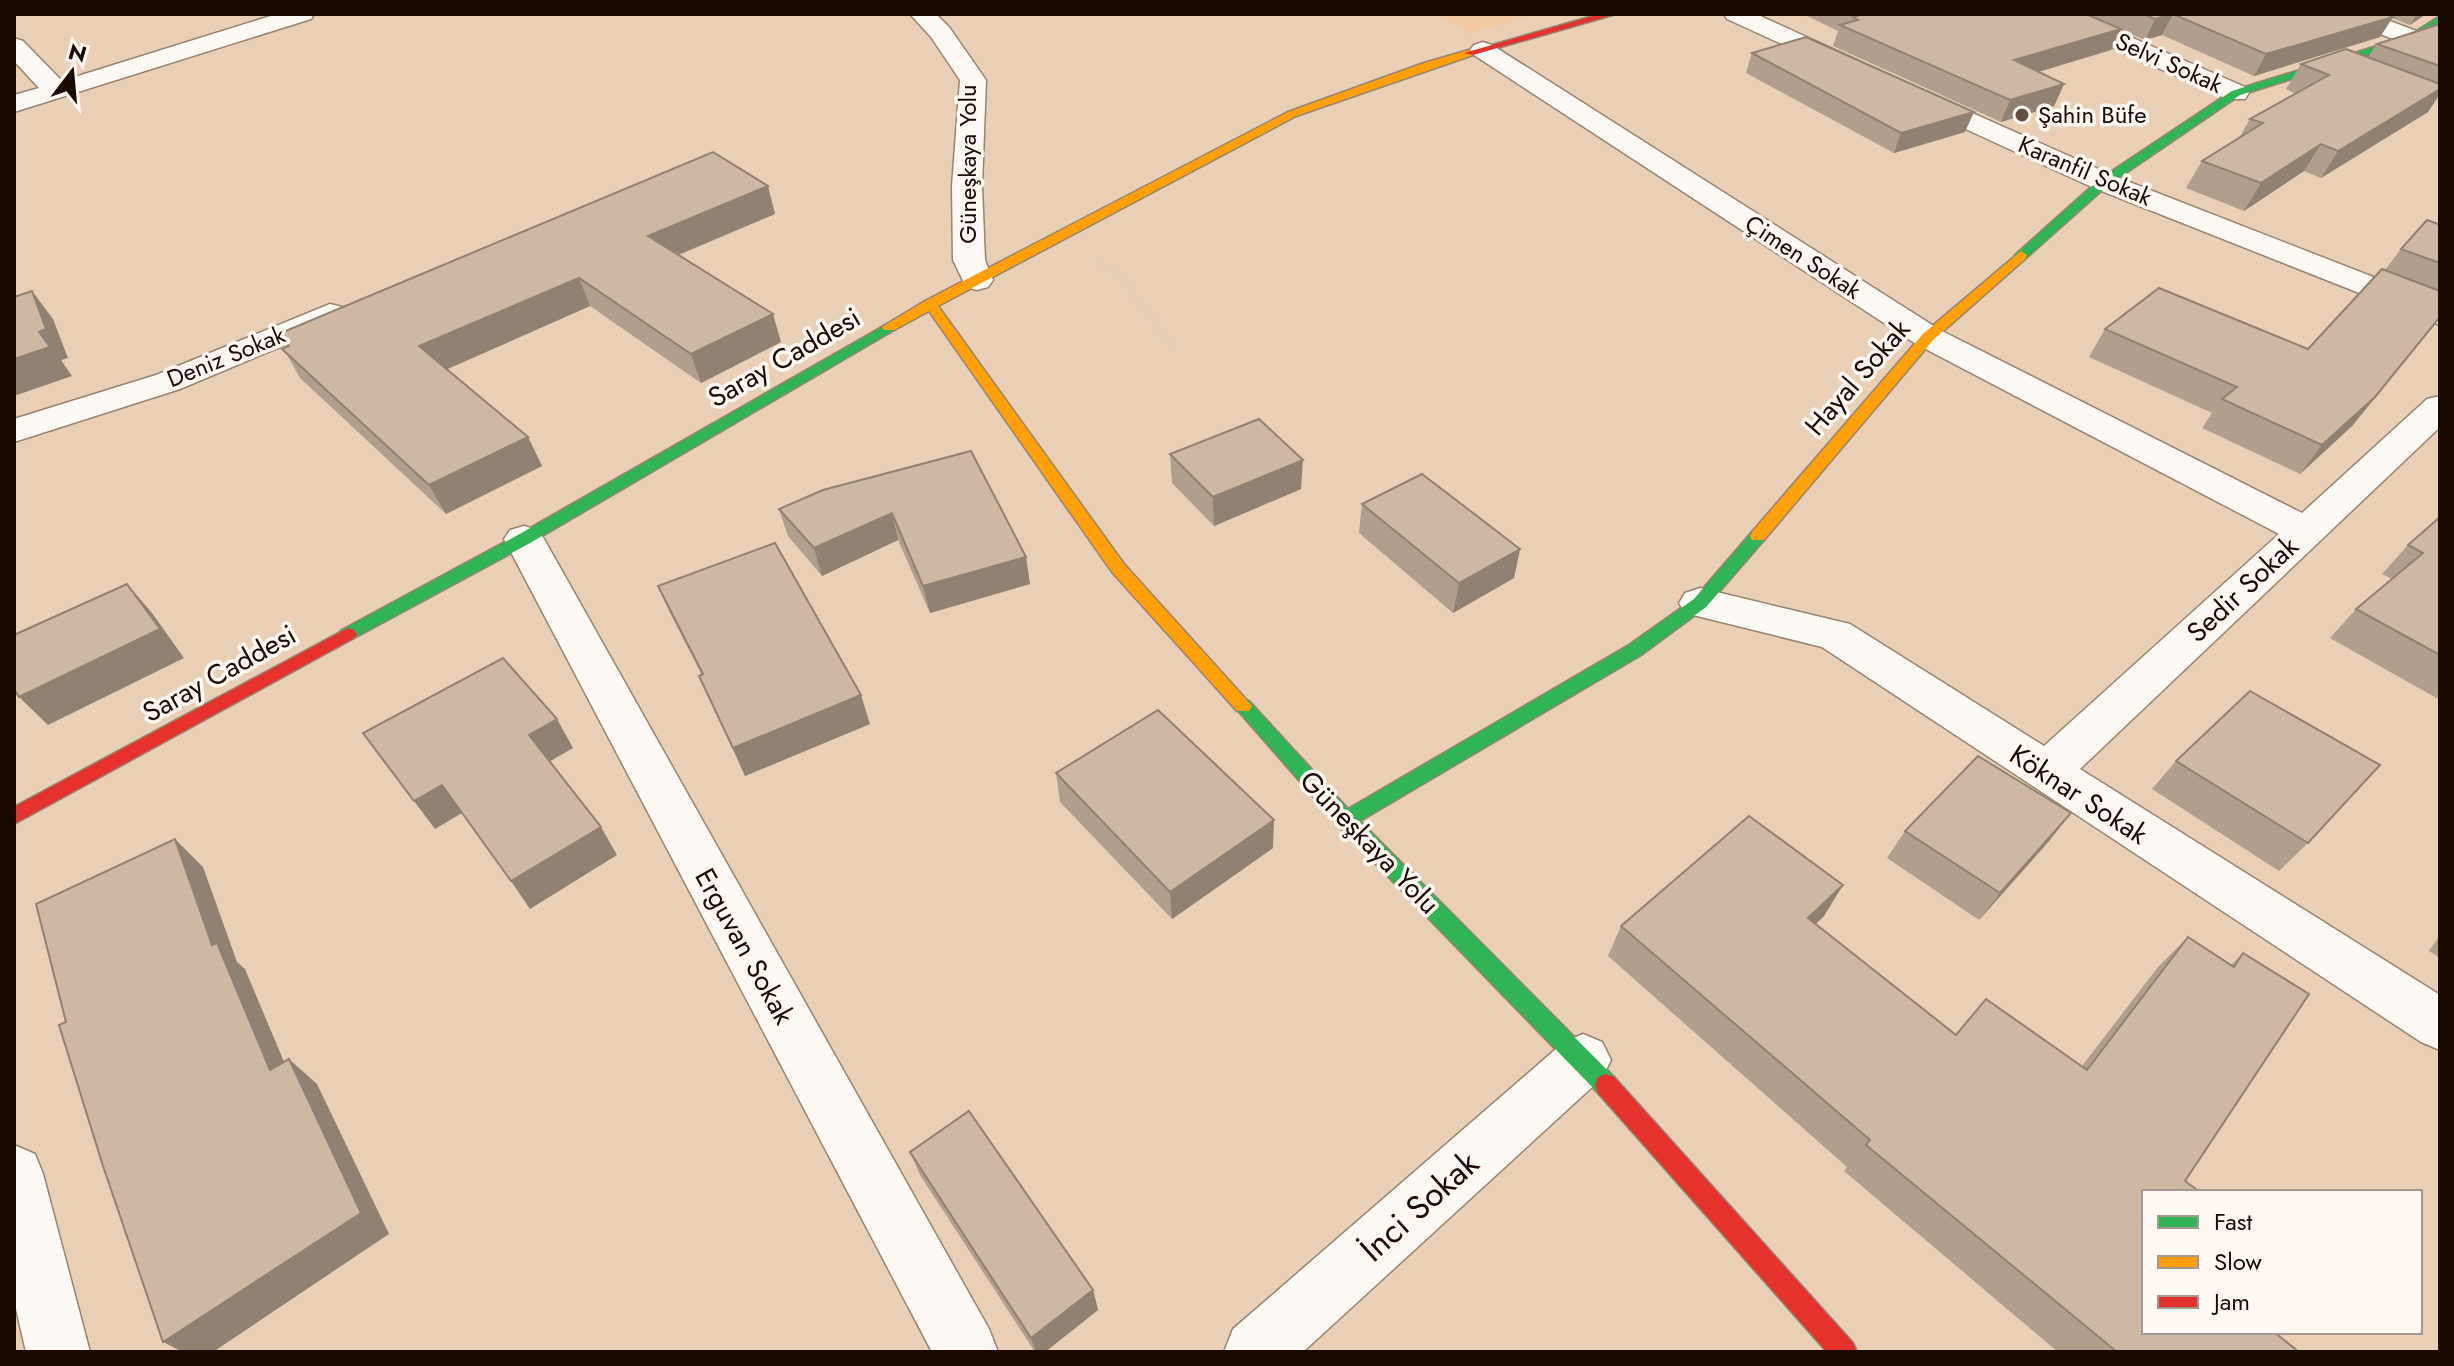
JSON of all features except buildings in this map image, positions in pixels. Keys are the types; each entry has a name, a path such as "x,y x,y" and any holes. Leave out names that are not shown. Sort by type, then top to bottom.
{"street":[{"path":"14,104 302,14"},
{"name":"Güneşkaya Yolu","path":"922,14 940,32 973,80 967,186 969,260 977,280"},
{"name":"Saray Caddesi","path":"14,816 524,539 930,304 1292,114 1428,65 1611,14"},
{"name":"Karanfil Sokak","path":"1736,14 2104,182 2440,315"},
{"name":"Selvi Sokak","path":"2058,14 2236,93"},
{"path":"2349,14 2413,38"},
{"name":"Hayal Sokak","path":"1346,820 1635,650 1700,603 1928,337 2104,182 2236,93 2327,62 2413,38 2440,19"},
{"path":"14,46 56,90"},
{"name":"Çimen Sokak","path":"1483,50 1928,337 2305,531"},
{"path":"2327,62 2369,78"},
{"name":"Deniz Sokak","path":"14,431 168,382 360,302"},
{"name":"Güneşkaya Yolu","path":"930,304 1118,568 1346,820 1583,1060 1844,1352"},
{"name":"Sedir Sokak","path":"2046,773 2440,407"},
{"name":"Erguvan Sokak","path":"524,539 966,1352"},
{"name":"Köknar Sokak","path":"1700,603 1835,635 2440,1025"},
{"name":"İnci Sokak","path":"1256,1352 1583,1060"},
{"path":"14,1174 58,1352"}],"path":[{"path":"1099,261 1122,277 1174,350"}],"shaded area":[{"path":"1436,14 1537,14 1471,33"}],"traffic: fast":[{"path":"2021,255 2104,182 2236,93 2413,38 2440,19"},
{"path":"348,634 524,539 889,327"},
{"path":"1346,820 1635,650 1700,603 1758,536"},
{"path":"1243,706 1346,820 1606,1085"}],"traffic: slow":[{"path":"889,327 1292,114 1469,53"},
{"path":"1758,536 1928,337 2021,255"},
{"path":"930,304 1118,568 1243,706"}],"traffic: jam":[{"path":"1469,53 1611,14"},
{"path":"14,816 348,634"},
{"path":"1606,1085 1844,1352"}],"place":[{"name":"Şahin Büfe","path":"2022,115"}]}
